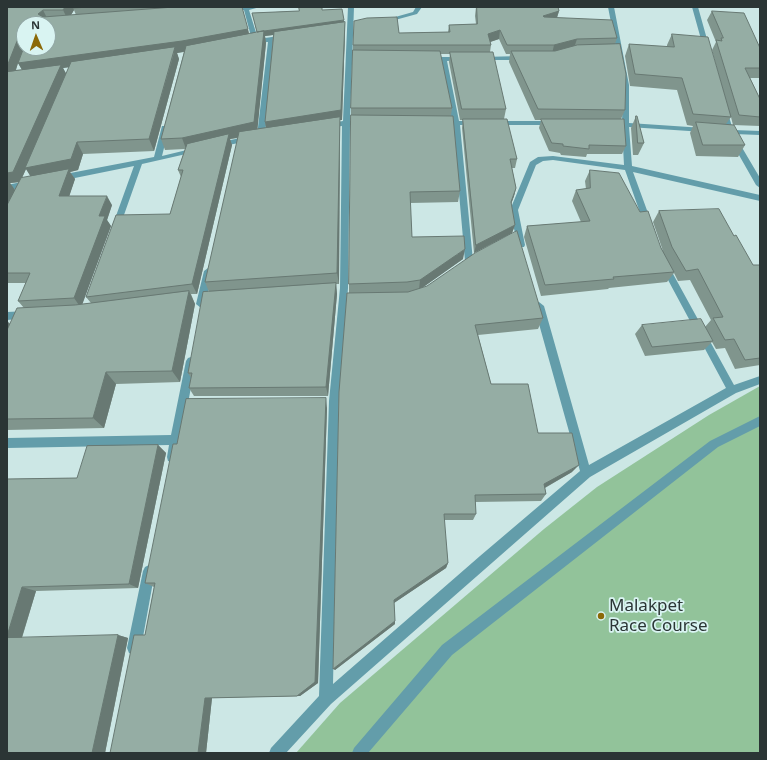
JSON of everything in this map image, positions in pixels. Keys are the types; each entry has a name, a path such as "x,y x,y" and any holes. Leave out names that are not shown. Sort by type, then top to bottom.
{"street":[{"path":"222,10 257,7"},
{"path":"326,699 330,401 348,299 340,288 346,123 354,58 350,28 351,7"},
{"path":"378,22 415,13 419,7"},
{"path":"611,7 615,51 626,85 625,124 628,168 652,236"},
{"path":"695,7 709,59"},
{"path":"246,8 256,41"},
{"path":"248,43 295,36"},
{"path":"54,179 139,163 205,148 237,144 265,136 271,39"},
{"path":"474,59 529,58"},
{"path":"420,59 466,59"},
{"path":"443,59 456,123 469,261"},
{"path":"722,103 730,133 760,185"},
{"path":"157,159 167,122"},
{"path":"315,128 346,123 370,123"},
{"path":"432,123 564,124"},
{"path":"602,124 625,124 730,133 760,133"},
{"path":"523,250 515,237 514,210 533,164 542,158 553,158 628,168 760,198"},
{"path":"112,237 139,163"},
{"path":"7,188 39,182"},
{"path":"660,258 732,390"},
{"path":"200,313 206,298 211,260"},
{"path":"536,296 586,474"},
{"path":"189,299 206,298"},
{"path":"7,316 24,319 40,314"},
{"path":"170,471 176,440 187,403 193,351"},
{"path":"276,753 326,699 484,560 586,474 732,390 760,380"},
{"path":"359,753 448,650 714,444 760,421"},
{"path":"7,443 176,440"},
{"path":"132,659 152,557"}],"green space":[{"name":"Malakpet Race Course","path":"760,386 760,753 296,753 340,703 544,529 597,487 709,415"}],"building":[{"path":"7,7 65,7 63,10 43,10 38,14 41,16 16,16 16,44 7,65"},
{"path":"174,7 242,7 248,29 182,41 18,63 21,56 56,56 56,16"},
{"path":"299,7 322,7 322,10 342,9 344,20 257,32 252,13 299,11"},
{"path":"477,7 558,7 559,11 543,16 612,20 617,38 577,39 554,45 507,45 500,30 488,34 491,45 353,45 354,21 367,18 397,17 399,33 450,32 449,25 477,24"},
{"path":"712,11 744,13 760,48 760,68 745,68 760,99 760,117 739,115 716,40 722,41 721,38 723,38"},
{"path":"345,22 341,110 265,122 274,32"},
{"path":"264,31 254,122 182,138 161,139 186,46"},
{"path":"672,34 708,37 731,117 693,114 682,78 635,74 629,44 674,47"},
{"path":"620,44 626,74 625,110 538,109 511,51 555,51 577,45"},
{"path":"175,47 149,139 77,142 71,159 25,168 71,62"},
{"path":"353,50 440,51 452,108 351,108"},
{"path":"450,52 493,52 506,109 462,109"},
{"path":"61,65 13,172 7,173 7,72"},
{"path":"351,115 453,116 460,191 410,192 412,237 464,236 465,249 420,280 407,282 349,284"},
{"path":"637,116 644,143 638,143"},
{"path":"340,117 337,273 205,282 239,132"},
{"path":"463,119 507,119 517,159 510,159 516,188 511,202 515,225 476,245"},
{"path":"541,119 624,119 626,146 589,145 589,149 563,146 563,144 552,143"},
{"path":"696,122 734,125 745,145 703,145"},
{"path":"229,134 192,284 86,297 116,215 170,214 183,170 178,170 187,144"},
{"path":"69,169 59,196 107,196 99,216 105,216 74,298 18,301 30,273 7,273 7,205 21,178"},
{"path":"590,170 619,173 640,212 648,211 661,248 674,272 545,285 527,226 590,221 576,190 590,188"},
{"path":"719,209 753,265 760,265 760,358 745,360 734,339 725,340 713,318 723,317 698,269 686,271 672,247 659,211"},
{"path":"517,231 543,318 475,325 491,384 528,384 538,433 572,433 579,465 544,484 546,494 475,495 476,514 444,514 448,563 394,600 395,621 333,669 339,392 347,293 408,292 427,286 475,253"},
{"path":"336,283 326,387 189,388 192,373 188,373 203,292"},
{"path":"189,291 172,371 106,372 93,418 7,419 7,330 17,308 75,305"},
{"path":"701,319 713,341 652,347 642,325"},
{"path":"326,398 315,682 297,696 205,698 198,753 110,753 134,635 145,635 155,583 145,583 173,444 177,444 186,399"},
{"path":"158,445 129,584 22,587 7,636 7,479 77,478 87,446"},
{"path":"118,635 92,753 7,753 7,638"}],"place":[{"name":"Malakpet Race Course","path":"601,616"}]}
